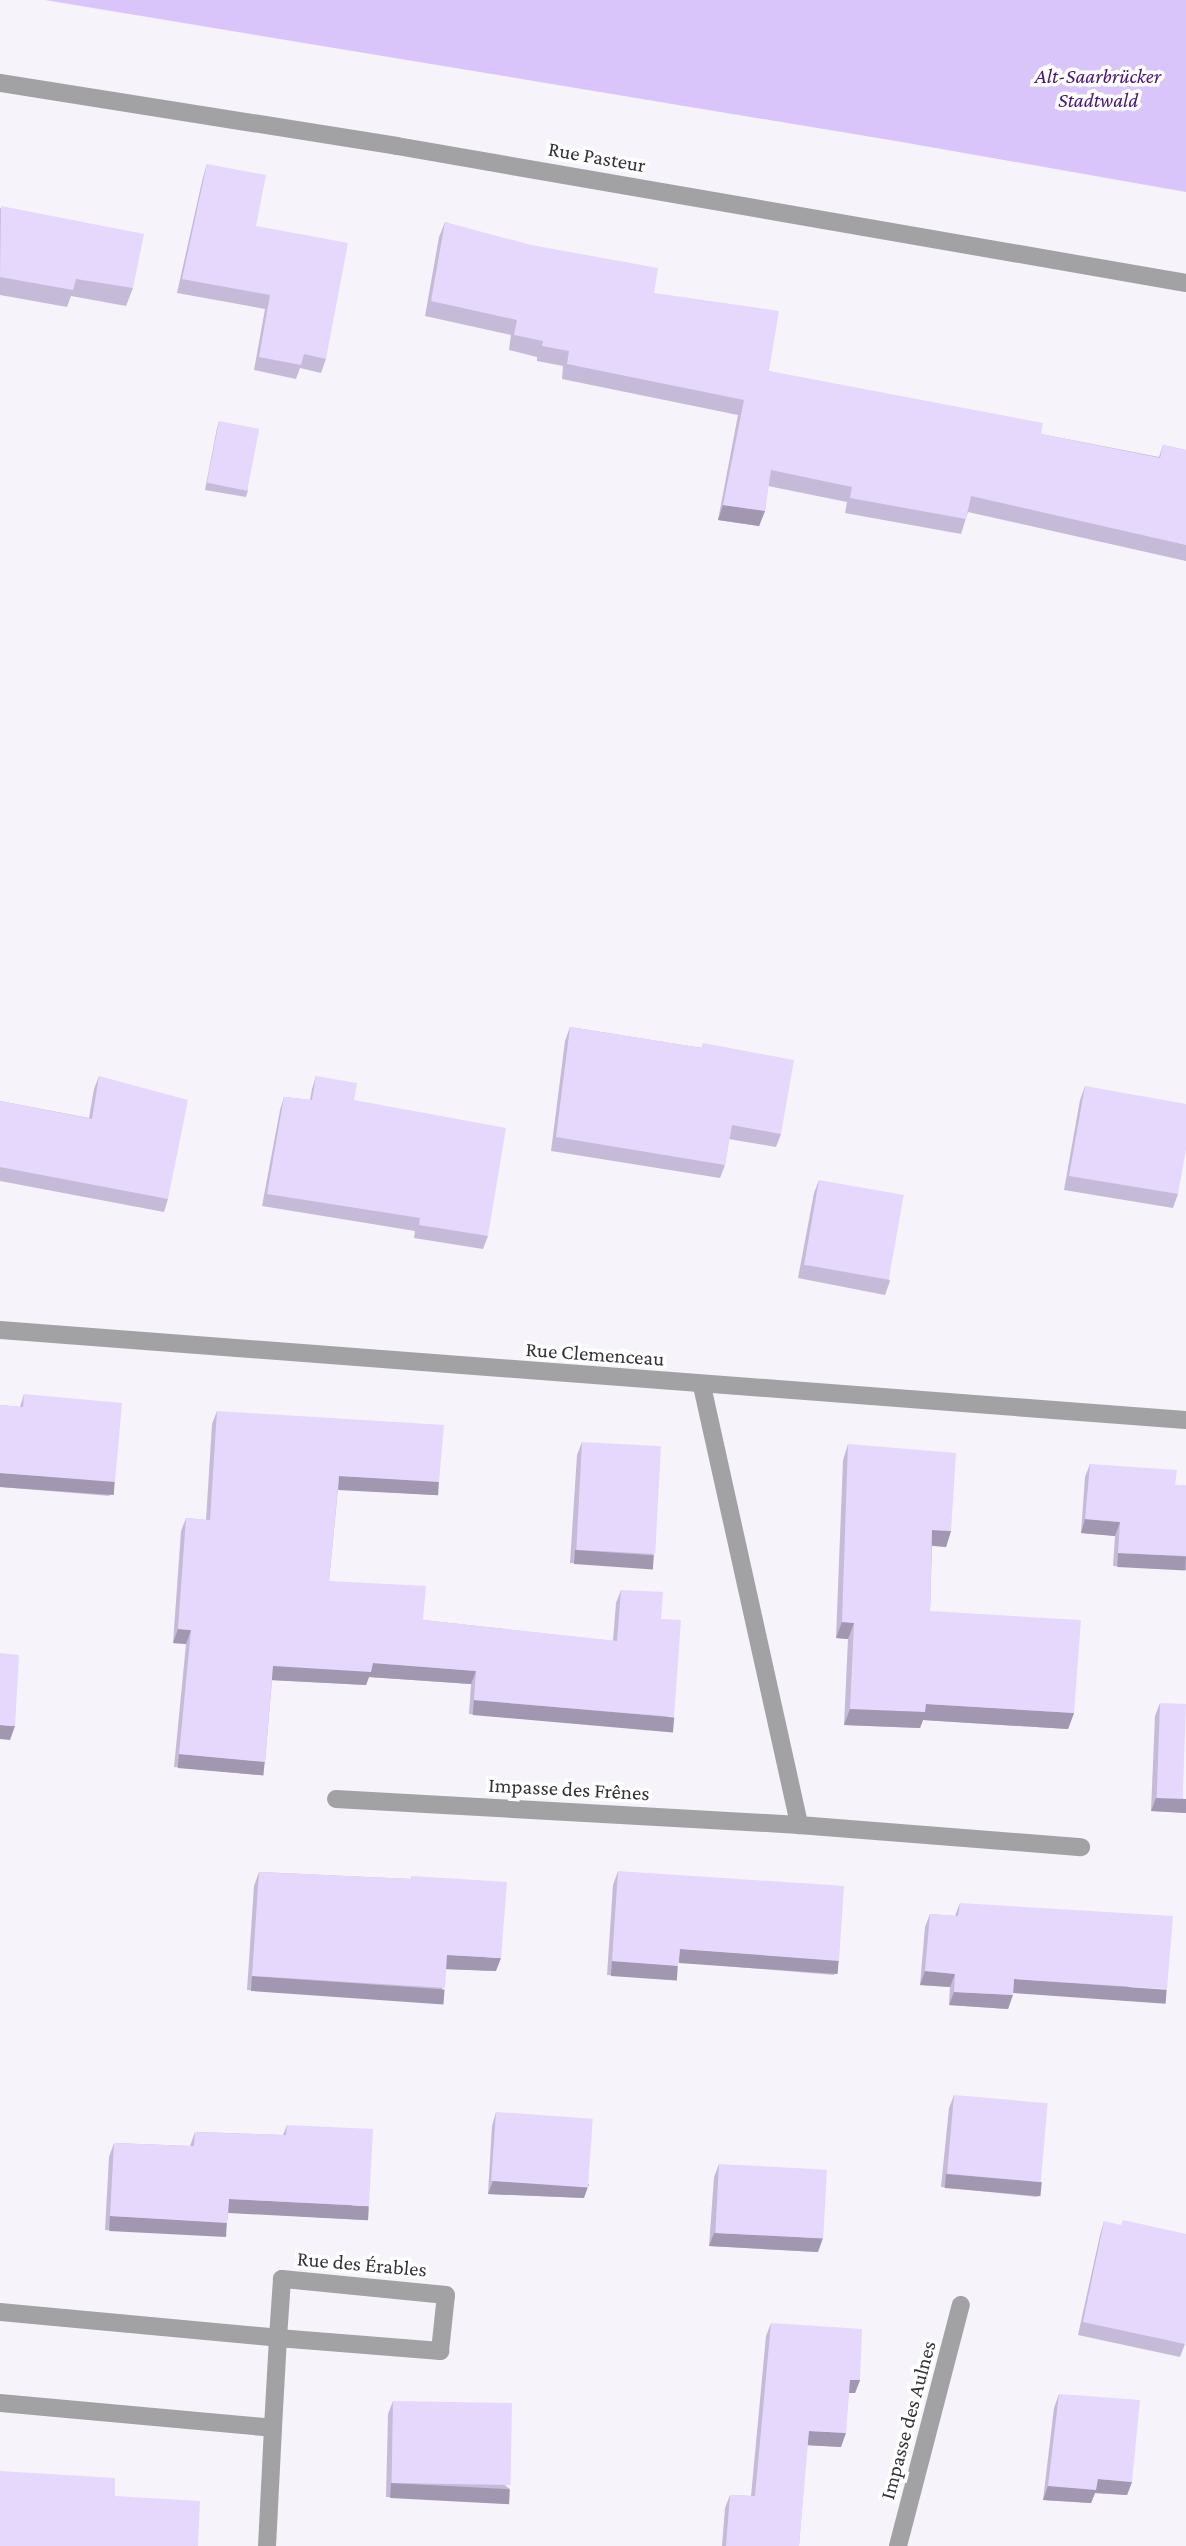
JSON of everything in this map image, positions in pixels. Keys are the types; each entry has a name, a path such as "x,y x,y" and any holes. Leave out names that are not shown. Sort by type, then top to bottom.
{"street":[{"name":"Rue Pasteur","path":"0,83 410,148 1186,283"},
{"name":"Rue Clemenceau","path":"0,1330 1186,1420"},
{"path":"702,1385 799,1825"},
{"name":"Impasse des Frênes","path":"336,1799 799,1825 1081,1847"},
{"name":"Rue des Érables","path":"0,2312 278,2338 440,2351 446,2295 282,2279 278,2338 267,2546"},
{"name":"Impasse des Aulnes","path":"898,2546 961,2305"},
{"path":"0,2403 273,2428"}],"green space":[{"name":"Alt-Saarbrücker Stadtwald","path":"45,0 1186,0 1186,192 896,141"}],"building":[{"path":"207,164 266,175 256,226 348,243 326,359 304,354 301,365 259,357 270,295 182,279"},
{"path":"1,206 144,234 133,288 76,279 73,290 0,277"},
{"path":"445,222 531,245 658,268 654,293 779,311 769,371 1043,423 1041,434 1160,458 1163,445 1186,450 1186,545 971,496 966,519 850,498 852,487 771,470 765,511 723,505 744,400 567,364 569,351 542,346 543,341 514,335 517,320 431,301"},
{"path":"219,421 259,429 247,491 207,483"},
{"path":"570,1027 702,1048 703,1043 794,1060 781,1134 732,1125 725,1165 556,1137"},
{"path":"99,1076 188,1100 168,1199 0,1167 0,1101 92,1119"},
{"path":"316,1076 357,1083 354,1100 506,1128 488,1236 419,1225 420,1218 267,1194 284,1097 312,1100"},
{"path":"1085,1086 1186,1104 1186,1149 1178,1194 1069,1176"},
{"path":"819,1180 904,1195 889,1280 804,1265"},
{"path":"24,1394 122,1403 115,1482 0,1473 0,1405 23,1407"},
{"path":"217,1411 444,1425 439,1482 339,1476 329,1581 426,1586 423,1620 617,1641 621,1590 663,1592 661,1619 681,1620 674,1717 474,1700 476,1671 373,1663 371,1672 273,1666 265,1762 179,1754 191,1630 178,1629 186,1518 210,1520"},
{"path":"582,1442 661,1446 655,1554 576,1550"},
{"path":"848,1444 956,1453 951,1531 932,1530 930,1611 1081,1620 1074,1713 926,1704 925,1712 850,1709 854,1623 842,1622"},
{"path":"1090,1464 1177,1470 1175,1485 1186,1485 1186,1556 1118,1553 1120,1522 1085,1519"},
{"path":"0,1653 19,1655 15,1726 0,1725"},
{"path":"1160,1703 1186,1704 1183,1799 1157,1798"},
{"path":"618,1871 844,1886 839,1961 680,1949 678,1966 612,1961"},
{"path":"259,1872 412,1879 412,1876 507,1882 501,1958 447,1955 445,1988 252,1976"},
{"path":"960,1903 1173,1916 1167,1989 1014,1979 1013,1995 954,1992 955,1974 925,1971 930,1914 958,1916"},
{"path":"954,2095 1048,2103 1041,2182 947,2174"},
{"path":"496,2112 593,2119 588,2188 491,2181"},
{"path":"287,2125 373,2129 369,2206 229,2199 227,2223 110,2216 114,2143 194,2146 195,2132 286,2135"},
{"path":"719,2164 827,2170 823,2239 715,2233"},
{"path":"1123,2220 1186,2234 1185,2344 1083,2322 1104,2221 1121,2225"},
{"path":"771,2323 862,2329 860,2380 850,2380 846,2433 809,2431 799,2546 726,2546 730,2495 755,2496"},
{"path":"1059,2394 1140,2400 1132,2482 1098,2479 1096,2490 1048,2486"},
{"path":"393,2401 512,2403 511,2485 392,2483"},
{"path":"0,2471 115,2478 115,2496 200,2501 198,2546 0,2546"}]}
